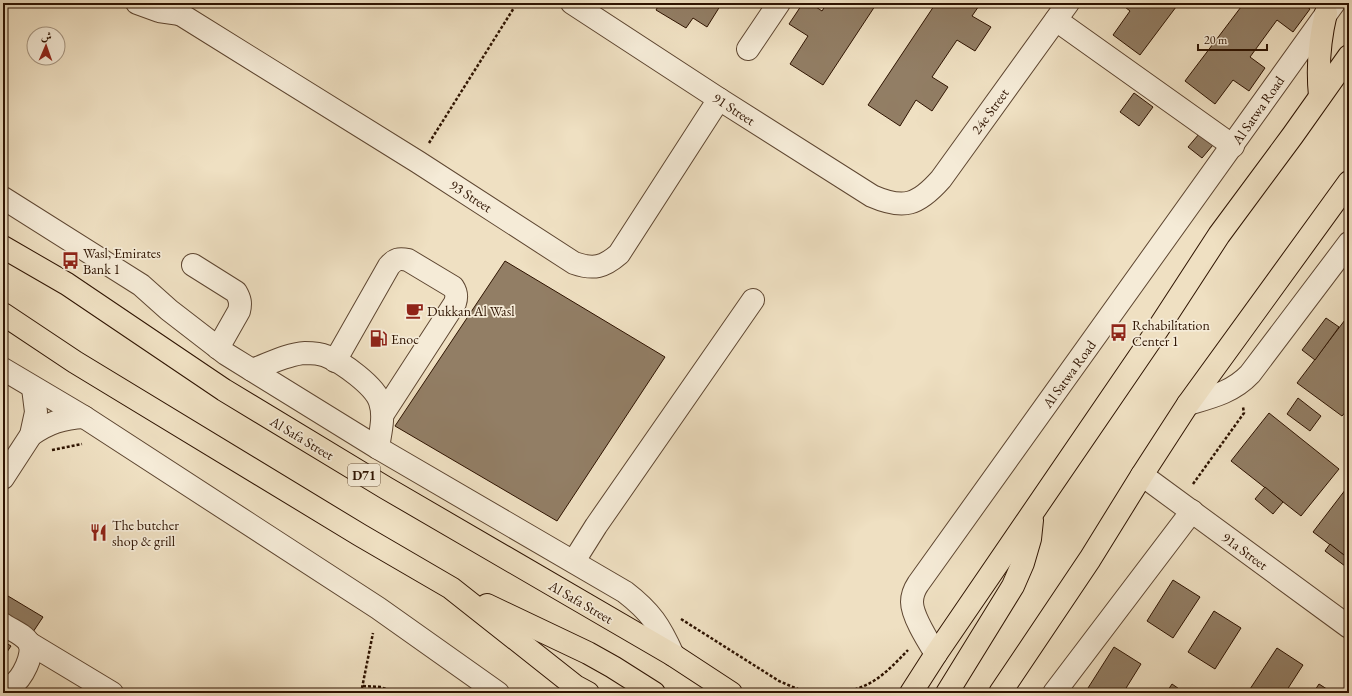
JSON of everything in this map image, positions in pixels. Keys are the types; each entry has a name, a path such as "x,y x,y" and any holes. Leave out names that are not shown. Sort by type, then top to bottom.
{"main road":[{"path":"1320,96 1318,54 1321,34 1330,8"},
{"path":"911,693 936,654 1150,341 1219,235 1349,56"},
{"path":"1000,693 1090,559 1188,404 1349,182"},
{"name":"Al Safa Street","path":"3,247 67,284 230,394 386,488 673,655 731,693"},
{"path":"3,314 82,366 381,548 451,588 588,653 654,693"},
{"path":"946,693 1013,586 1023,563 1030,539 1032,514"},
{"path":"451,588 581,691"},
{"path":"895,693 911,681 936,654"}],"street":[{"path":"136,3 159,11 176,8"},
{"name":"91 Street","path":"572,3 719,99 872,196 886,202 900,205"},
{"path":"748,49 779,3"},
{"name":"93 Street","path":"176,8 574,263 586,267 598,266 610,262 619,254 719,99"},
{"name":"Al Satwa Road","path":"936,654 914,613 912,603 913,593 918,584 1233,146 1330,8"},
{"path":"1062,12 1233,146"},
{"name":"24e Street","path":"900,205 916,201 930,192 937,184 1062,12"},
{"path":"3,198 141,285 169,310 218,348 252,370 378,448 625,592 653,617 663,633 673,655"},
{"path":"1188,404 1220,395 1238,385 1250,374 1349,243"},
{"path":"335,360 389,266 394,260 401,258 408,260 453,287 457,298 382,414"},
{"path":"193,264 236,292 240,298 241,304 239,311 218,348"},
{"path":"574,561 596,526 753,300"},
{"path":"252,370 287,357 306,353 324,355 335,360 367,383 375,392 380,402 382,414 378,448"},
{"path":"3,369 92,423 378,608 498,693"},
{"path":"3,478 31,435 36,412 33,388"},
{"path":"31,435 56,421 70,418 92,423"},
{"name":"91a Street","path":"1142,475 1349,627"},
{"path":"1054,693 1192,511"},
{"path":"3,624 22,636 31,649 28,662 17,681 6,690"},
{"path":"28,643 112,693"}],"path":[{"path":"418,162 517,3"},
{"path":"1192,511 1192,485 1244,413 1238,385"},
{"path":"46,451 89,442 92,423"},
{"path":"361,693 378,608"},
{"path":"680,618 779,681 800,690 816,693"},
{"path":"835,693 847,692 867,685 885,674 924,634"},
{"path":"363,686 381,687 395,693"}],"building":[{"path":"660,3 722,3 707,27 693,18 686,28 656,10"},
{"path":"803,3 810,3 822,11 827,3 877,3 823,85 790,64 808,36 789,24"},
{"path":"936,3 981,3 972,16 991,27 975,51 957,40 932,77 948,87 932,111 916,100 900,126 868,105"},
{"path":"1120,3 1179,3 1140,55 1113,35 1130,11"},
{"path":"1244,3 1302,3 1310,9 1293,32 1277,20 1250,57 1265,68 1249,91 1233,80 1215,104 1185,81"},
{"path":"1134,93 1153,107 1139,126 1120,112"},
{"path":"1199,134 1213,145 1202,158 1188,147"},
{"path":"505,261 665,357 557,521 395,426"},
{"path":"1348,316 1349,408 1342,416 1297,383"},
{"path":"1326,318 1339,327 1315,360 1302,350"},
{"path":"1298,398 1321,416 1310,431 1287,414"},
{"path":"1269,413 1339,469 1301,516 1231,461"},
{"path":"1349,485 1349,559 1313,532"},
{"path":"1265,487 1283,502 1273,514 1255,499"},
{"path":"1330,544 1349,559 1349,569 1325,551"},
{"path":"1173,580 1200,597 1173,638 1147,621"},
{"path":"3,593 43,617 31,635 3,618"},
{"path":"1214,611 1241,628 1215,669 1188,652"},
{"path":"3,641 11,646 3,658"},
{"path":"1114,647 1141,664 1123,693 1095,693 1088,688"},
{"path":"1277,648 1303,665 1285,693 1257,693 1250,689"},
{"path":"1172,684 1185,693 1166,693"},
{"path":"1319,684 1333,693 1313,693"}],"place":[{"name":"Wasl, Emirates Bank 1","path":"70,261"},
{"name":"Dukkan Al Wasl","path":"414,311"},
{"name":"Rehabilitation Center 1","path":"1119,333"},
{"name":"Enoc","path":"378,339"},
{"name":"The butcher shop & grill","path":"99,533"}]}
